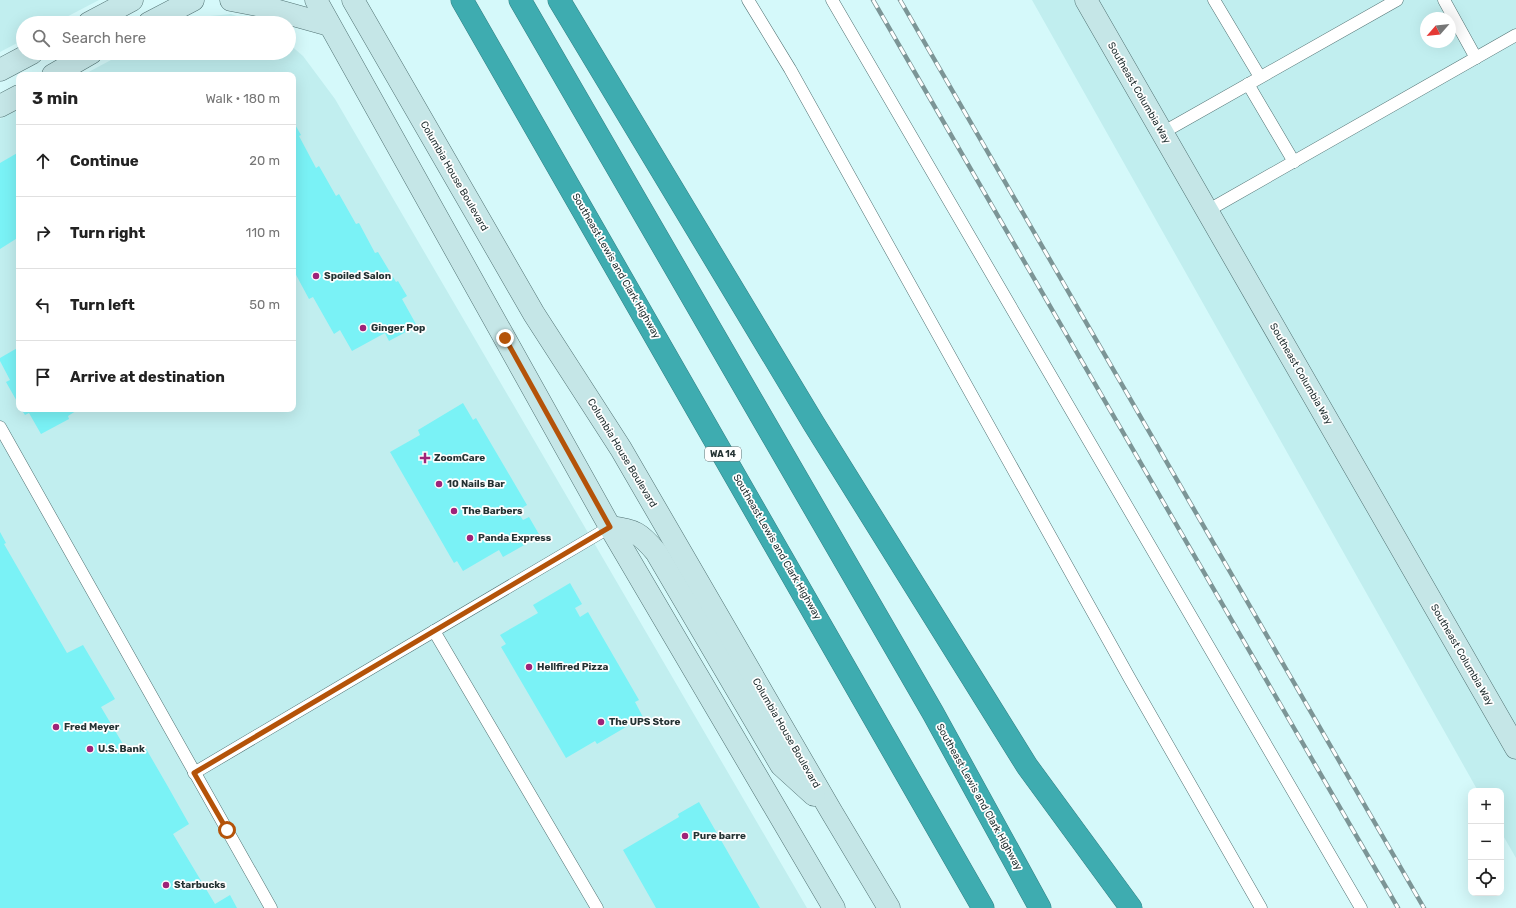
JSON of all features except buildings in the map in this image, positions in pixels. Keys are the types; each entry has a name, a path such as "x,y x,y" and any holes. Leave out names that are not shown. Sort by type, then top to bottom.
{"highway":[{"name":"Southeast Lewis and Clark Highway","path":"462,0 983,908"},
{"name":"Southeast Lewis and Clark Highway","path":"520,0 933,713 1040,908"},
{"path":"559,0 814,424 1027,766 1131,908"}],"main road":[{"path":"102,16 132,0"},
{"path":"162,16 192,0 210,0"},
{"path":"231,0 257,5 329,25"},
{"path":"316,0 610,527 834,908"},
{"name":"Columbia House Boulevard","path":"352,0 534,314 621,449 889,908"},
{"name":"Southeast Columbia Way","path":"1086,0 1516,748"},
{"path":"0,70 19,60"},
{"path":"58,72 79,60"},
{"path":"0,106 16,98"},
{"path":"610,527 627,529 643,536 656,552 781,764 831,811"}],"lane":[{"path":"748,0 798,82 1130,679 1261,908"},
{"path":"832,0 1361,908"},
{"path":"1214,0 1260,78"},
{"path":"1162,133 1397,0"},
{"path":"1444,0 1476,58"},
{"path":"1207,211 1516,35"},
{"path":"1248,84 1294,162"},
{"path":"0,426 271,908"},
{"path":"194,773 610,527"},
{"path":"434,631 597,908"}],"shaded area":[{"path":"0,0 99,0 68,16 16,16 16,44 0,52"},
{"path":"1032,0 1516,0 1516,858 1504,837 1504,788 1476,788"},
{"path":"231,14 237,16 210,16"},
{"path":"296,50 303,56 335,99 807,908 0,908 0,119 16,111 16,412 296,412 296,72 89,72 111,60 296,60"}],"railway":[{"path":"873,0 1398,908"},
{"path":"900,0 1424,908"}],"place":[{"name":"Spoiled Salon","path":"316,276"},
{"name":"Ginger Pop","path":"363,328"},
{"name":"ZoomCare","path":"425,458"},
{"name":"10 Nails Bar","path":"439,484"},
{"name":"The Barbers","path":"454,511"},
{"name":"Panda Express","path":"470,538"},
{"name":"Hellfired Pizza","path":"529,667"},
{"name":"The UPS Store","path":"601,722"},
{"name":"Fred Meyer","path":"56,727"},
{"name":"U.S. Bank","path":"90,749"},
{"name":"Pure barre","path":"685,836"},
{"name":"Starbucks","path":"166,885"}],"route":[{"path":"227,830 194,773 610,527 505,338"}]}
